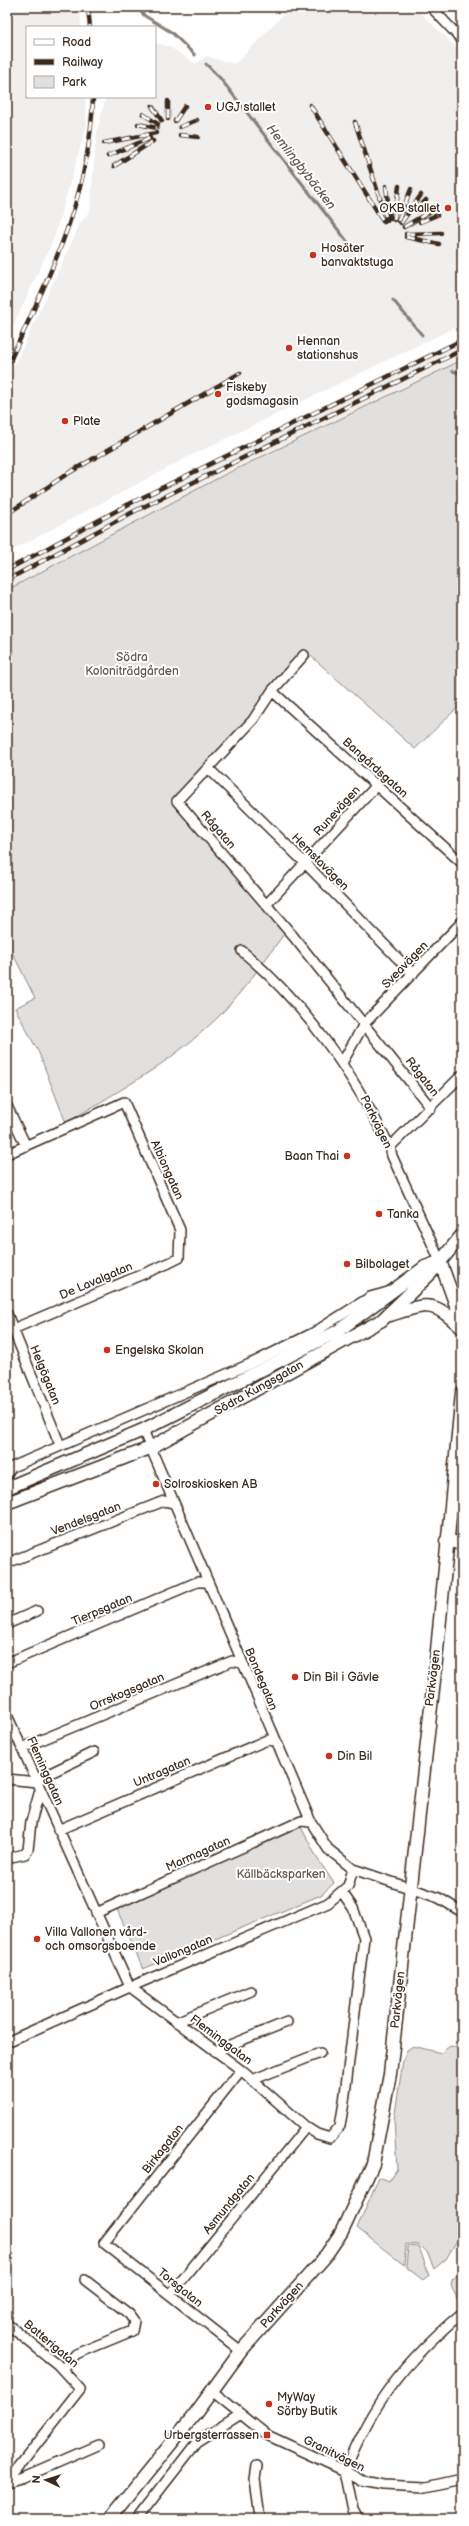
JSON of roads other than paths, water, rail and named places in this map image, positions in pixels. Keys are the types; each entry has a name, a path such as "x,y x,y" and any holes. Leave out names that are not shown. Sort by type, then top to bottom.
{"main road":[{"path":"440,1261 462,1235"},
{"name":"Södra Kungsgatan","path":"7,1488 143,1430 338,1331 425,1267 440,1261"},
{"name":"Södra Kungsgatan","path":"7,1503 150,1448 387,1316 440,1261"},
{"name":"Parkvägen","path":"440,1261 462,1322"},
{"path":"387,1316 413,1308 432,1305 447,1314 462,1328"},
{"name":"Parkvägen","path":"110,2519 212,2391 241,2351 324,2258 341,2233 373,2164 390,2074 435,1671 446,1541 462,1393"},
{"path":"446,1541 462,1543"}],"street":[{"path":"432,7 462,40"},
{"name":"Rågatan","path":"304,656 272,691 253,720 177,801 266,905 431,1108"},
{"name":"Bangårdsgatan","path":"272,691 462,863"},
{"name":"Hemstavägen","path":"208,768 306,864 413,974"},
{"name":"Runevägen","path":"266,905 306,864 377,785"},
{"name":"Sveavägen","path":"364,1024 462,922"},
{"name":"Parkvägen","path":"242,951 298,1007 321,1033 364,1096 390,1147 392,1156 440,1261"},
{"path":"342,1063 364,1024"},
{"path":"390,1147 431,1108 462,1075"},
{"name":"Albiongatan","path":"26,1146 124,1102 180,1230 181,1249"},
{"path":"7,1106 26,1146 7,1154"},
{"name":"De Lavalgatan","path":"13,1329 169,1263 179,1258 181,1249"},
{"name":"Södra Kungsgatan","path":"7,1474 12,1467 250,1364 313,1333 370,1297 395,1290"},
{"name":"Helgögatan","path":"7,1314 60,1446"},
{"name":"Bondegatan","path":"143,1430 310,1822 328,1848 353,1869 439,1898 462,1912"},
{"name":"Vendelsgatan","path":"7,1563 164,1501 174,1503"},
{"name":"Tierpsgatan","path":"7,1663 198,1582 208,1582"},
{"path":"7,1624 37,1611"},
{"name":"Orrskogsgatan","path":"22,1748 232,1661 241,1663"},
{"name":"Fleminggatan","path":"7,1715 130,1987 241,2070 306,2127 317,2134 330,2138 340,2126 364,1938 352,1908 342,1892"},
{"name":"Untragatan","path":"58,1830 267,1740 275,1741"},
{"path":"7,1779 38,1784 94,1752"},
{"path":"7,1858 25,1854 28,1850 31,1822 38,1784"},
{"name":"Marmagatan","path":"96,1913 301,1821 310,1822"},
{"name":"Vallongatan","path":"7,2042 130,1987 328,1903 348,1886 353,1869"},
{"path":"176,2022 251,1991"},
{"path":"216,2051 287,2022"},
{"path":"252,2080 320,2053"},
{"name":"Birkagatan","path":"104,2242 241,2070"},
{"name":"Asmundgatan","path":"170,2295 306,2127"},
{"name":"Torsgatan","path":"104,2242 241,2351"},
{"path":"63,2369 76,2354 132,2331 134,2321 129,2314 85,2280"},
{"path":"358,2519 353,2510 345,2471 377,2403 397,2376 432,2338 462,2313"},
{"name":"Batterigatan","path":"7,2324 63,2369 80,2389 38,2440 7,2482"},
{"name":"Granitvägen","path":"212,2391 267,2435 345,2471 362,2481 403,2487 426,2487 462,2479"},
{"path":"137,2519 197,2442 241,2414"},
{"path":"7,2482 22,2478 98,2445"},
{"path":"257,2466 255,2479 260,2519"}],"waterway":[{"name":"Hemlingbybäcken","path":"136,7 145,16 171,32 195,55"},
{"name":"Hemlingbybäcken","path":"206,64 220,78 350,245"},
{"name":"Hemlingbybäcken","path":"393,300 422,335"},
{"name":"Hemlingbybäcken","path":"453,371 462,374"}],"railway":[{"path":"88,7 90,26"},
{"path":"7,367 52,268 76,203 90,134 93,98"},
{"path":"168,101 168,119"},
{"path":"310,105 384,222"},
{"path":"152,106 162,121"},
{"path":"175,121 185,106"},
{"path":"143,114 158,124"},
{"path":"180,127 197,120"},
{"path":"355,122 387,220"},
{"path":"138,124 157,128"},
{"path":"104,143 156,133"},
{"path":"180,135 198,137"},
{"path":"108,156 150,138"},
{"path":"114,166 153,141"},
{"path":"386,186 390,218"},
{"path":"394,220 399,186"},
{"path":"398,221 411,189"},
{"path":"401,223 421,195"},
{"path":"416,210 426,200"},
{"path":"404,227 434,209"},
{"path":"420,222 437,215"},
{"path":"406,234 441,233"},
{"path":"406,237 439,244"},
{"path":"7,570 129,504 462,340"},
{"path":"7,580 133,512 462,350"},
{"path":"7,514 67,474 240,373"}],"place":[{"name":"UGJ stallet","path":"208,107"},
{"name":"OKB stallet","path":"448,208"},
{"name":"Hosäter banvaktstuga","path":"313,255"},
{"name":"Hennan stationshus","path":"289,348"},
{"name":"Fiskeby godsmagasin","path":"218,394"},
{"name":"Plate","path":"65,421"},
{"name":"Baan Thai","path":"347,1156"},
{"name":"Tanka","path":"379,1214"},
{"name":"Bilbolaget","path":"347,1264"},
{"name":"Engelska Skolan","path":"107,1350"},
{"name":"Solroskiosken AB","path":"156,1484"},
{"name":"Din Bil i Gävle","path":"295,1677"},
{"name":"Din Bil","path":"329,1756"},
{"name":"Villa Vallonen vård- och omsorgsboende","path":"37,1939"},
{"name":"MyWay Sörby Butik","path":"269,2404"},
{"name":"Urbergsterrassen","path":"267,2435"}],"park label":[{"name":"Södra Koloniträdgården","path":"132,664"},
{"name":"Källbäcksparken","path":"281,1874"}]}
